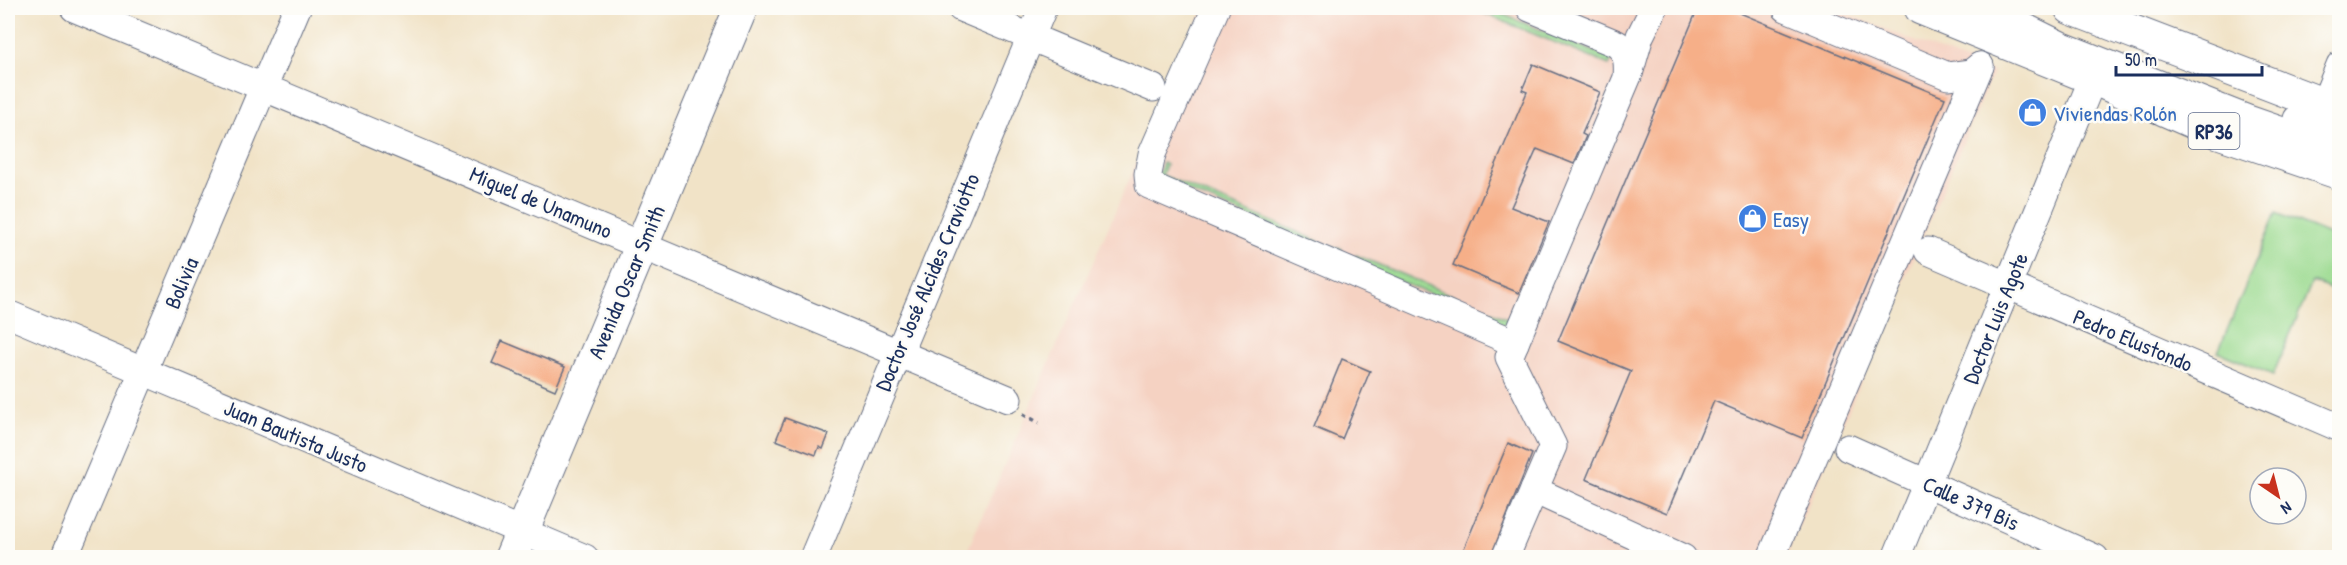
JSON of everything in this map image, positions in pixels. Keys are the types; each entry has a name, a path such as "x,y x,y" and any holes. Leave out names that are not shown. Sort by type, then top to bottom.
{"main road":[{"name":"Avenida Oscar Smith","path":"516,544 741,8"},
{"name":"RP36","path":"1921,8 2093,78 2207,128 2340,173"},
{"path":"2071,8 2119,16 2334,115"}],"street":[{"name":"Miguel de Unamuno","path":"74,8 1008,399"},
{"name":"Bolivia","path":"64,558 297,8"},
{"path":"961,8 1153,88"},
{"name":"Doctor José Alcides Craviotto","path":"813,558 1043,8"},
{"path":"1216,8 1152,154 1148,174 1149,184 1515,343"},
{"path":"1530,8 1617,44 1623,49 1628,63 1628,78"},
{"path":"1505,558 1553,446 1509,357 1628,78 1640,36 1654,8"},
{"path":"1771,558 1980,66 1971,73 1948,76 1786,8"},
{"path":"1986,8 2063,46 2248,119 2340,151"},
{"path":"2015,8 2265,110 2334,115 2340,65"},
{"name":"Doctor Luis Agote","path":"1896,558 2093,78"},
{"name":"Pedro Elustondo","path":"1928,251 2340,428"},
{"name":"Juan Bautista Justo","path":"8,314 144,372 516,544 585,558"},
{"name":"Calle 379 Bis","path":"1848,448 2095,558"},
{"path":"1534,490 1683,558"}],"shaded area":[{"path":"1204,8 1832,8 1993,72 1786,557 964,558"}],"green space":[{"path":"1471,8 1487,8 1612,59 1609,65"},
{"path":"1163,163 1166,165 1162,175 1337,249 1338,247 1342,249 1340,255 1157,178"},
{"path":"2276,213 2339,239 2340,293 2312,282 2273,375 2218,352"},
{"path":"1356,255 1510,320 1507,326 1353,262"}],"building":[{"name":"Easy","path":"1698,8 1728,8 1945,98 1802,438 1714,401 1667,513 1586,479 1631,371 1558,341"},
{"path":"1533,64 1600,92 1582,134 1586,136 1574,164 1537,149 1511,207 1549,222 1519,293 1453,265 1527,92 1522,90"},
{"path":"502,341 565,367 555,390 492,363"},
{"path":"1342,359 1370,371 1342,439 1314,427"},
{"path":"785,418 829,434 823,449 819,447 816,455 776,440"},
{"path":"1508,443 1532,454 1490,558 1460,558"}],"place":[{"name":"Viviendas Rolón","path":"2032,113"},
{"name":"Easy","path":"1752,219"}]}
